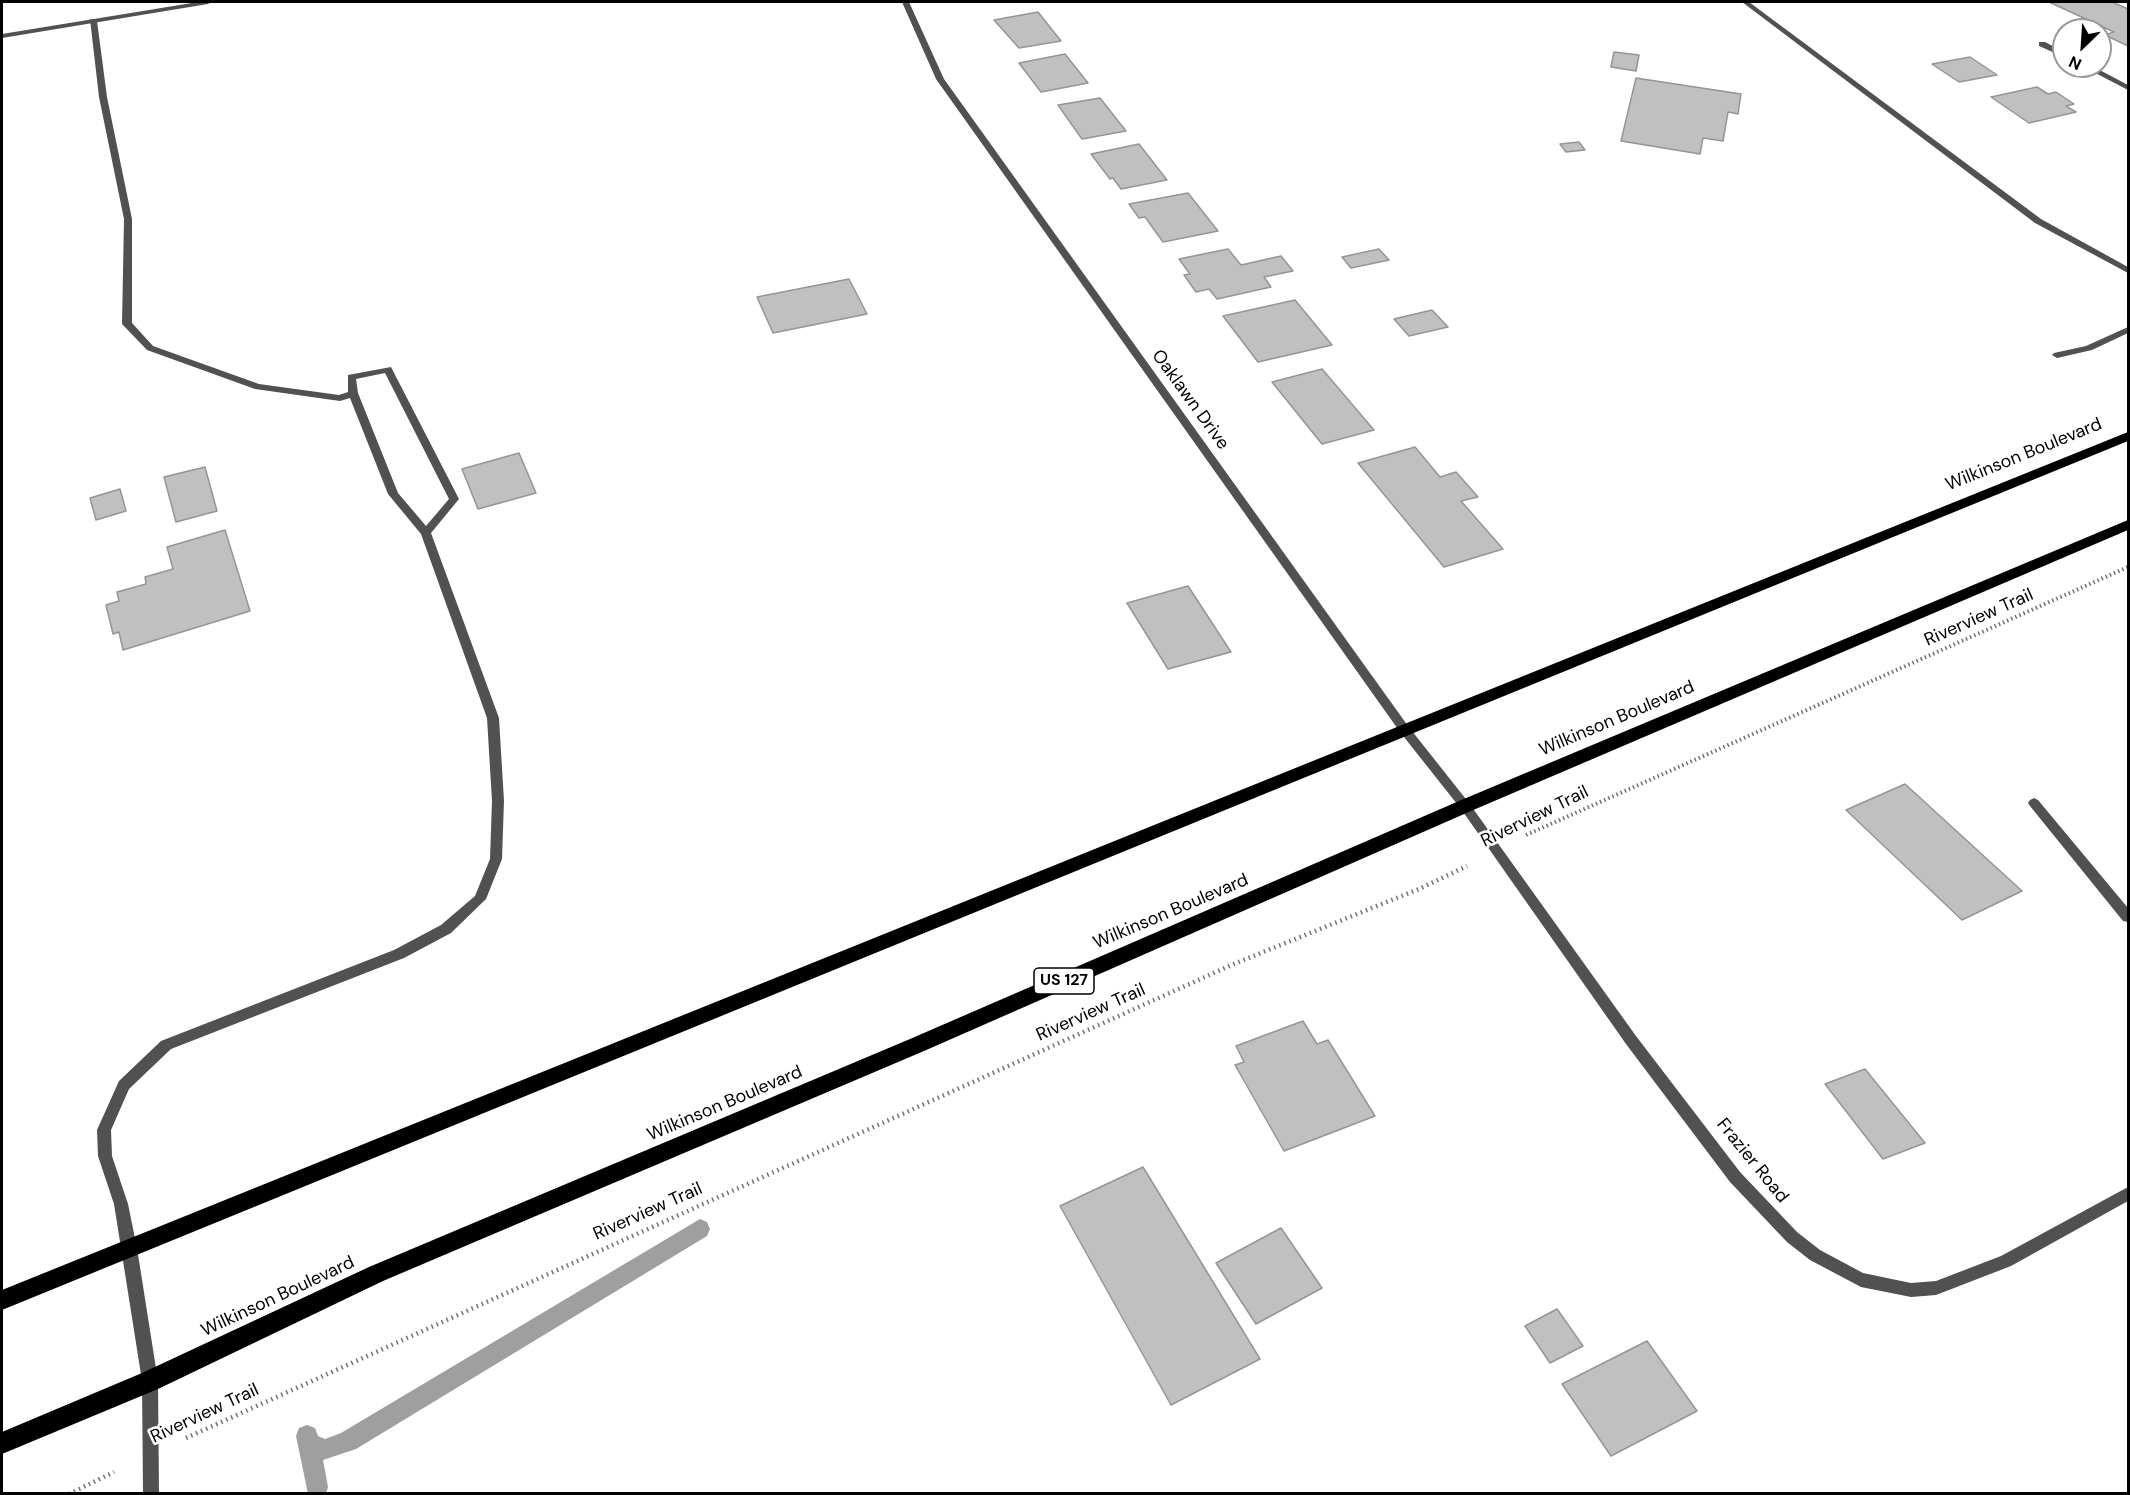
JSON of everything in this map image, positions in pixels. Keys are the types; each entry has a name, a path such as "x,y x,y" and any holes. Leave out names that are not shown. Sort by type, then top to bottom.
{"highway":[{"name":"Wilkinson Boulevard","path":"2,1300 2128,436"},
{"name":"Wilkinson Boulevard","path":"2,1443 150,1381 376,1274 906,1050 1465,807 2128,525"}],"street":[{"path":"2,36 208,2"},
{"name":"Oaklawn Drive","path":"905,2 940,79 1404,729 1465,807"},
{"path":"1745,2 2038,221 2128,270"},
{"path":"93,21 103,97 128,219 127,324 150,348 258,387 340,398 353,393"},
{"path":"2042,44 2052,49"},
{"path":"2109,78 2128,88"},
{"path":"2057,355 2089,348 2128,330"},
{"path":"151,1494 150,1381 121,1204 105,1156 104,1130 124,1085 166,1045 399,954 446,929 480,899 496,859 498,801 493,718 426,533 393,494 353,393 351,377 387,369 454,499 426,533"},
{"path":"2034,803 2128,917"},
{"name":"Frazier Road","path":"1465,807 1631,1040 1735,1177 1792,1237 1837,1269 1861,1280 1887,1287 1911,1290 1936,1288 2006,1261 2128,1194"}],"path":[{"name":"Riverview Trail","path":"69,1494 324,1373 1236,963 1419,889 1495,852 1539,827 2128,567"}],"building":[{"path":"2049,2 2112,2 2128,9 2128,46 2112,38 2114,32 2112,31 2112,18 2084,18"},
{"path":"1038,12 1061,41 1019,48 994,20"},
{"path":"1614,52 1639,55 1636,71 1611,67"},
{"path":"1065,54 1088,83 1041,92 1019,63"},
{"path":"1970,57 1997,75 1959,82 1932,64"},
{"path":"1636,78 1741,94 1738,114 1728,112 1723,141 1703,138 1700,154 1621,141"},
{"path":"2037,87 2048,94 2056,92 2074,104 2066,106 2076,112 2029,123 1991,97"},
{"path":"1100,98 1126,131 1082,139 1058,105"},
{"path":"1579,142 1585,150 1566,152 1560,144"},
{"path":"1139,144 1167,180 1121,189 1113,178 1110,179 1091,154"},
{"path":"1188,193 1218,231 1163,242 1145,217 1139,218 1129,204"},
{"path":"1228,249 1241,265 1281,256 1293,271 1264,277 1271,287 1217,299 1209,289 1196,292 1184,275 1190,274 1179,259"},
{"path":"1379,249 1389,260 1351,268 1342,257"},
{"path":"849,279 867,314 773,333 757,297"},
{"path":"1295,300 1332,345 1258,362 1223,316"},
{"path":"1432,310 1448,327 1409,336 1394,319"},
{"path":"1322,369 1374,430 1322,444 1272,382"},
{"path":"1415,447 1440,477 1456,472 1478,497 1461,501 1503,549 1444,567 1358,463"},
{"path":"519,453 536,493 478,509 462,469"},
{"path":"205,467 217,511 176,522 164,477"},
{"path":"120,489 126,511 96,520 90,498"},
{"path":"225,530 250,611 123,650 119,632 113,634 106,605 119,601 117,592 146,584 145,577 173,569 167,547"},
{"path":"1188,586 1231,652 1168,669 1127,603"},
{"path":"1905,784 2022,891 1962,920 1846,810"},
{"path":"1303,1021 1317,1044 1328,1040 1375,1116 1284,1151 1235,1065 1244,1062 1236,1046"},
{"path":"1865,1069 1925,1143 1883,1159 1825,1084"},
{"path":"1143,1167 1260,1359 1171,1405 1060,1206"},
{"path":"1281,1228 1322,1288 1256,1324 1216,1263"},
{"path":"1557,1309 1583,1346 1550,1363 1525,1326"},
{"path":"1647,1341 1697,1411 1611,1456 1562,1384"}],"waterway":[{"path":"309,1443 325,1450 348,1441 700,1229"},
{"path":"307,1436 317,1487"}]}
